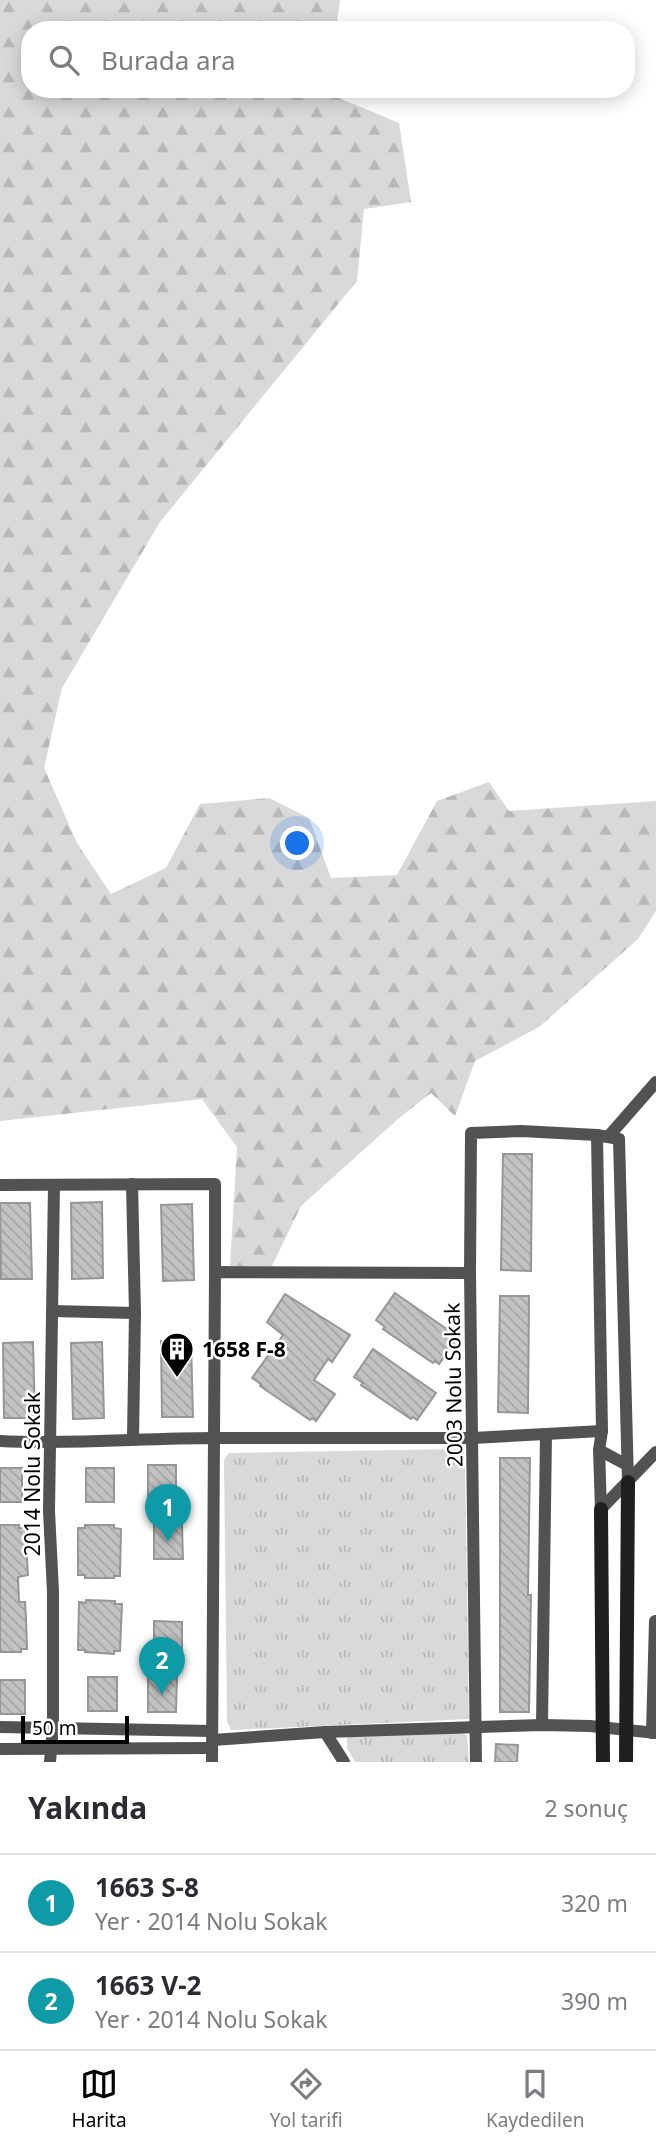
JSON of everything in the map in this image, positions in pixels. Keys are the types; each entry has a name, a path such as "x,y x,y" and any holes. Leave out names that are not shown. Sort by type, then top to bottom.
{"street":[{"path":"603,1762 599,1450 602,1431 603,1136 656,1082"},
{"name":"2003 Nolu Sokak","path":"477,1762 470,1273 471,1133 521,1131 603,1136"},
{"path":"603,1136 620,1139 628,1482 626,1762"},
{"path":"132,1184 135,1313 133,1438"},
{"path":"0,1185 215,1184 212,1762"},
{"name":"2014 Nolu Sokak","path":"50,1762 53,1727 49,1511 54,1185"},
{"path":"215,1272 470,1273"},
{"path":"52,1311 135,1313"},
{"path":"0,1441 51,1444 133,1438 473,1438 602,1431"},
{"path":"542,1725 546,1434"},
{"path":"599,1450 627,1465"},
{"path":"601,1509 656,1452"},
{"path":"0,1749 325,1732 542,1725 654,1733 655,1621"},
{"path":"0,1727 53,1727 212,1740"},
{"path":"325,1732 344,1762"}],"green space":[{"path":"0,0 340,0 337,21 21,21 21,98 339,98 399,123 411,202 364,209 357,281 160,522 62,688 44,768 77,843 111,894 166,868 200,804 269,798 309,818 331,878 397,875 437,801 489,782 509,811 656,801 656,911 638,939 539,1027 475,1061 455,1116 431,1093 399,1118 301,1206 272,1266 230,1266 237,1147 202,1099 0,1121"},
{"path":"458,1449 464,1452 465,1460 469,1719 231,1730 227,1721 224,1460 229,1453"},
{"path":"353,1733 461,1733 467,1735 469,1762 355,1762 347,1748 347,1738"}],"building":[{"path":"503,1154 532,1154 531,1271 501,1270"},
{"path":"102,1202 103,1278 72,1279 71,1203"},
{"path":"0,1203 30,1203 32,1279 1,1279"},
{"path":"192,1204 194,1280 163,1281 161,1205"},
{"path":"395,1293 458,1337 439,1364 435,1361 433,1363 383,1329 385,1327 376,1320"},
{"path":"285,1294 350,1335 332,1362 328,1359 314,1380 335,1394 316,1421 312,1418 310,1420 252,1378 283,1335 267,1322"},
{"path":"500,1296 529,1296 528,1413 498,1412"},
{"name":"1658 F-8","path":"161,1341 191,1341 193,1417 162,1417"},
{"path":"33,1342 35,1418 4,1418 3,1343"},
{"path":"102,1342 104,1418 73,1419 71,1343"},
{"path":"373,1349 436,1393 417,1420 413,1417 411,1419 361,1385 363,1383 354,1377"},
{"path":"500,1458 530,1458 529,1712 500,1712"},
{"path":"148,1465 176,1465 176,1499 148,1499"},
{"path":"0,1468 22,1468 22,1502 0,1502"},
{"path":"86,1468 114,1468 114,1502 86,1502"},
{"path":"0,1525 19,1525 19,1528 25,1528 28,1575 18,1577 19,1602 25,1602 27,1649 21,1649 21,1652 0,1652"},
{"path":"85,1525 114,1525 114,1528 121,1529 120,1576 85,1578 85,1575 78,1575 78,1528 85,1528"},
{"path":"154,1525 182,1525 183,1559 154,1559"},
{"path":"86,1600 115,1601 115,1604 122,1604 120,1651 114,1651 114,1654 78,1650 79,1602 86,1603"},
{"path":"154,1621 182,1622 182,1655 154,1655"},
{"path":"88,1677 117,1677 117,1711 88,1711"},
{"path":"148,1678 177,1678 176,1712 148,1712"},
{"path":"0,1680 25,1680 25,1714 0,1714"},
{"path":"496,1744 518,1745 517,1762 495,1762"}],"place":[{"name":"1658 F-8","path":"177,1379"},
{"name":"1663 S-8","path":"168,1542"},
{"name":"1663 V-2","path":"162,1695"}]}
